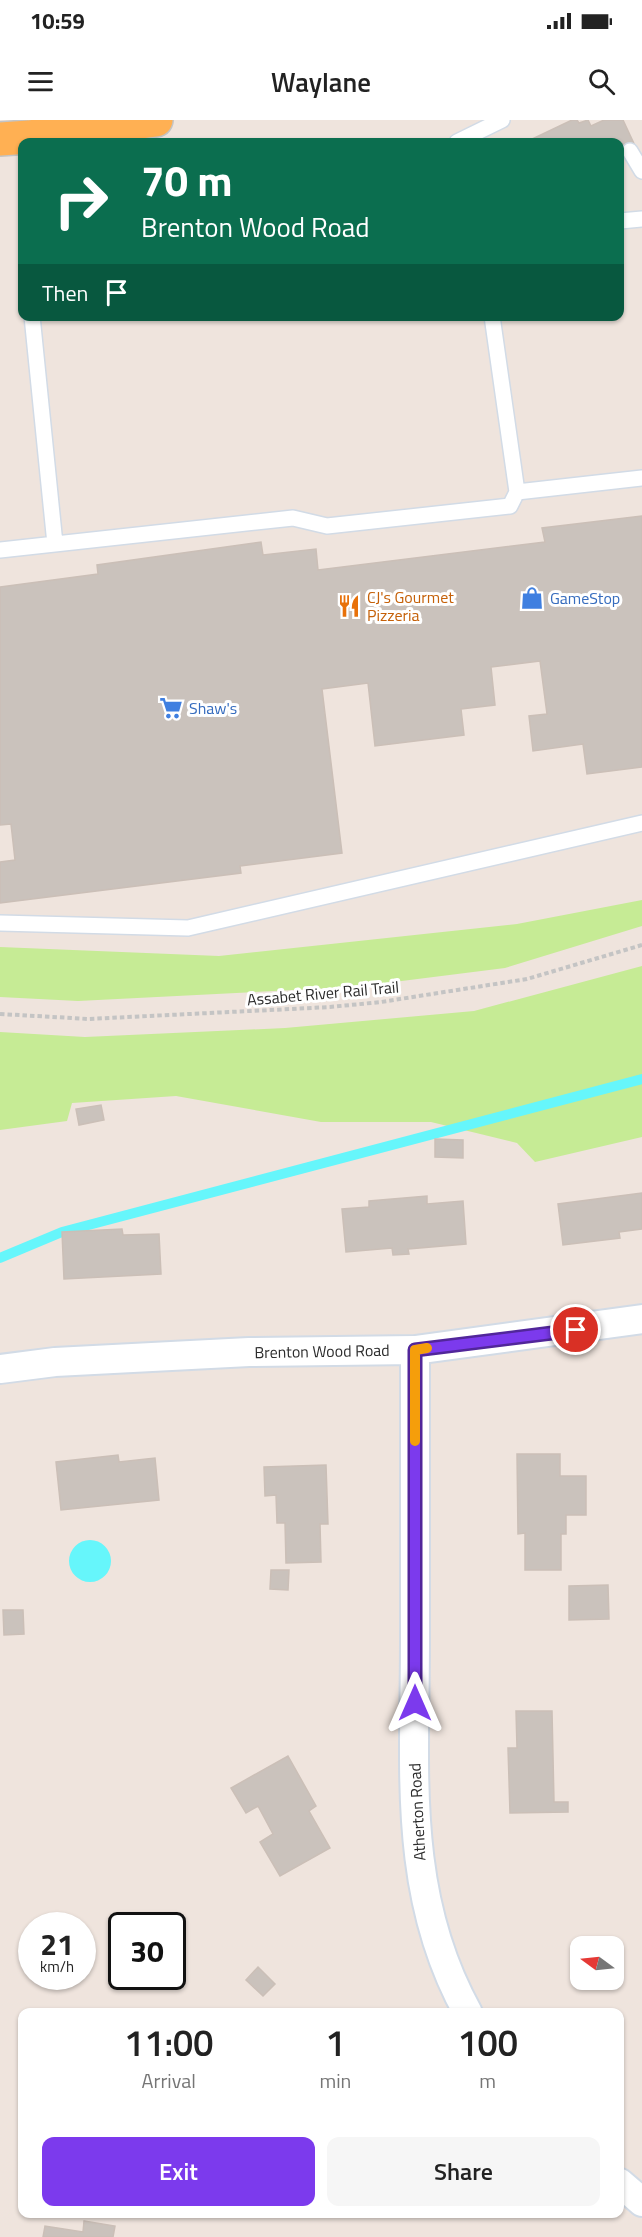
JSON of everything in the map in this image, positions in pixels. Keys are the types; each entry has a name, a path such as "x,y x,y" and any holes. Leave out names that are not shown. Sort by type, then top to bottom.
{"main road":[{"path":"29,138 156,120"},
{"path":"0,139 18,138"}],"street":[{"name":"Brenton Wood Road","path":"0,1369 55,1362 238,1353 415,1350 642,1319"},
{"name":"Atherton Road","path":"415,1350 417,1850 430,1923 445,1966 466,2008"},
{"path":"624,2186 642,2202"}],"lane":[{"path":"469,138 502,120"},
{"path":"630,151 642,171"},
{"path":"624,221 642,219"},
{"path":"33,321 55,544"},
{"path":"0,550 293,518 327,526 510,506 517,492 493,321"},
{"path":"517,492 642,478"},
{"path":"0,924 188,928 642,823"}],"path":[{"name":"Assabet River Rail Trail","path":"0,1014 89,1019 330,1008 527,979 642,945"}],"green space":[{"path":"642,900 642,926 505,968 354,987 78,1001 0,997 0,947 219,956 517,924"},
{"path":"642,966 642,1137 535,1162 517,1143 431,1122 321,1122 176,1096 72,1103 67,1121 0,1130 0,1032 85,1037 285,1028 474,1011"}],"water":[{"path":"90,1540 105,1546 111,1561 105,1576 90,1582 75,1576 69,1561 75,1546"}],"building":[{"path":"572,120 577,120 579,123 588,120 591,126 604,120 623,120 636,148 624,154 624,138 534,138"},
{"path":"642,516 642,767 587,774 583,744 533,751 529,716 547,714 540,661 491,667 495,705 461,709 464,735 375,746 368,683 322,689 342,853 240,866 241,873 0,903 0,862 15,860 11,824 0,825 0,587 98,574 97,565 261,542 263,555 316,549 318,570 545,542 542,528"},
{"path":"101,1105 104,1120 79,1125 76,1109"},
{"path":"435,1139 463,1140 463,1158 435,1157"},
{"path":"642,1193 642,1229 619,1232 620,1238 563,1245 558,1204"},
{"path":"427,1196 427,1204 463,1201 466,1244 408,1249 409,1254 393,1255 392,1248 346,1252 342,1209 369,1207 369,1201"},
{"path":"122,1229 123,1235 159,1234 161,1274 64,1279 62,1232"},
{"path":"517,1454 560,1454 560,1476 586,1476 586,1515 566,1515 566,1534 561,1534 561,1570 525,1570 525,1533 518,1534"},
{"path":"118,1455 119,1462 155,1458 159,1500 61,1510 56,1462"},
{"path":"326,1465 328,1524 320,1524 321,1562 286,1563 285,1523 277,1523 276,1495 265,1496 264,1467"},
{"path":"271,1570 289,1570 288,1590 270,1589"},
{"path":"608,1585 609,1619 569,1620 569,1586"},
{"path":"3,1610 23,1610 24,1634 4,1635"},
{"path":"516,1711 552,1711 554,1802 568,1802 568,1812 510,1813 508,1748 517,1748"},
{"path":"288,1756 316,1806 309,1811 330,1848 280,1876 260,1842 273,1834 258,1806 246,1813 231,1788"},
{"path":"258,1967 275,1984 263,1996 246,1980"},
{"path":"84,2221 115,2226 113,2237 43,2237 45,2226 83,2232"}],"waterway":[{"path":"0,1258 62,1232 642,1079"}],"slow traffic":[{"path":"415,1441 415,1350 427,1348"}],"place":[{"name":"GameStop","path":"532,598"},
{"name":"CJ's Gourmet Pizzeria","path":"349,606"},
{"name":"Shaw's","path":"171,708"}],"route":[{"path":"415,1703 415,1350 576,1330"}]}
